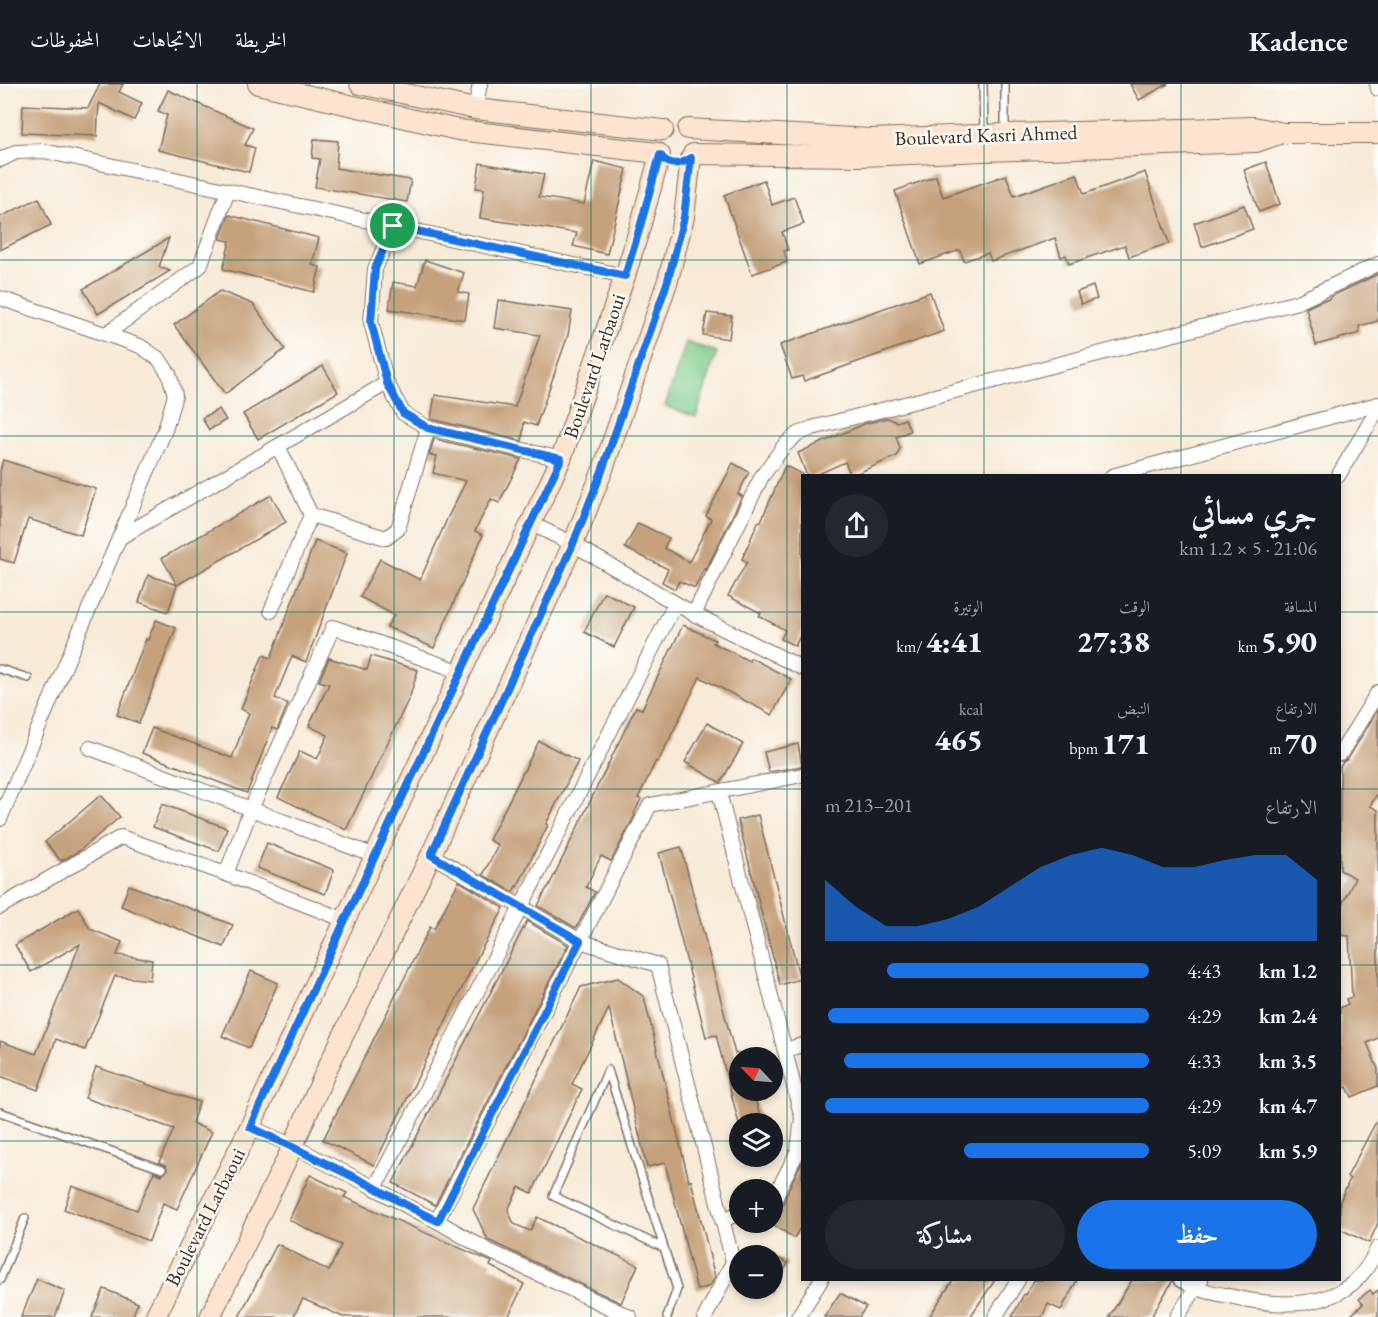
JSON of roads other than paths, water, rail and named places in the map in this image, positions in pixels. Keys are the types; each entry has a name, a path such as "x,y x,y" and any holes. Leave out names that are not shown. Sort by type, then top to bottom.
{"main road":[{"path":"258,84 458,130 659,154"},
{"path":"360,84 475,109 663,130"},
{"path":"210,1317 431,855 573,544 602,471 668,280 684,217 695,140 693,134 682,126 669,126 663,130 656,142 659,154 664,160 676,164 683,163 692,156"},
{"name":"Boulevard Kasri Ahmed","path":"692,156 862,156 984,143 1254,127 1284,133 1378,133"},
{"name":"Boulevard Kasri Ahmed","path":"688,129 984,143"},
{"name":"Boulevard Larbaoui","path":"155,1317 250,1127 561,459 625,276 659,154"}],"street":[{"path":"475,109 480,84"},
{"path":"1377,84 1378,89"},
{"path":"0,160 16,152 44,151 625,276"},
{"path":"106,334 200,266 228,191"},
{"path":"393,226 375,269 371,322 387,383 403,413 428,428 561,459"},
{"path":"694,614 762,476 784,446 796,435 812,428 1298,302 1378,264"},
{"path":"0,298 140,346 159,359 169,374 175,395 165,430 0,819"},
{"path":"119,538 387,383"},
{"path":"1119,474 1378,404"},
{"path":"1339,474 1378,409"},
{"path":"278,446 311,515 386,538 398,529 428,428"},
{"path":"271,611 311,515"},
{"path":"532,524 573,544 675,604 801,668"},
{"path":"375,1188 675,604"},
{"path":"226,874 251,808 333,627 462,672"},
{"path":"1341,752 1378,692"},
{"path":"90,748 375,856"},
{"path":"438,1221 650,806 801,775"},
{"path":"719,792 801,1114"},
{"path":"0,907 121,837 345,920"},
{"path":"431,855 580,941 658,965 733,1262 705,1317"},
{"path":"784,1050 801,1045"},
{"path":"783,1180 798,1151 801,1126"},
{"path":"250,1127 375,1188 487,1250 630,1317"},
{"path":"722,1220 729,1217"},
{"path":"1177,1317 1198,1284 1259,1302 1288,1304 1323,1299 1348,1287 1369,1265 1378,1248"},
{"path":"798,1317 820,1281"},
{"path":"995,1317 1017,1281"}],"lane":[{"path":"982,84 984,143"},
{"path":"1005,84 1005,142"},
{"path":"0,669 28,678"},
{"path":"664,1248 553,1196 608,1070 677,1289 667,1317"},
{"path":"0,1112 162,1169"},
{"path":"0,1280 25,1218"}]}
